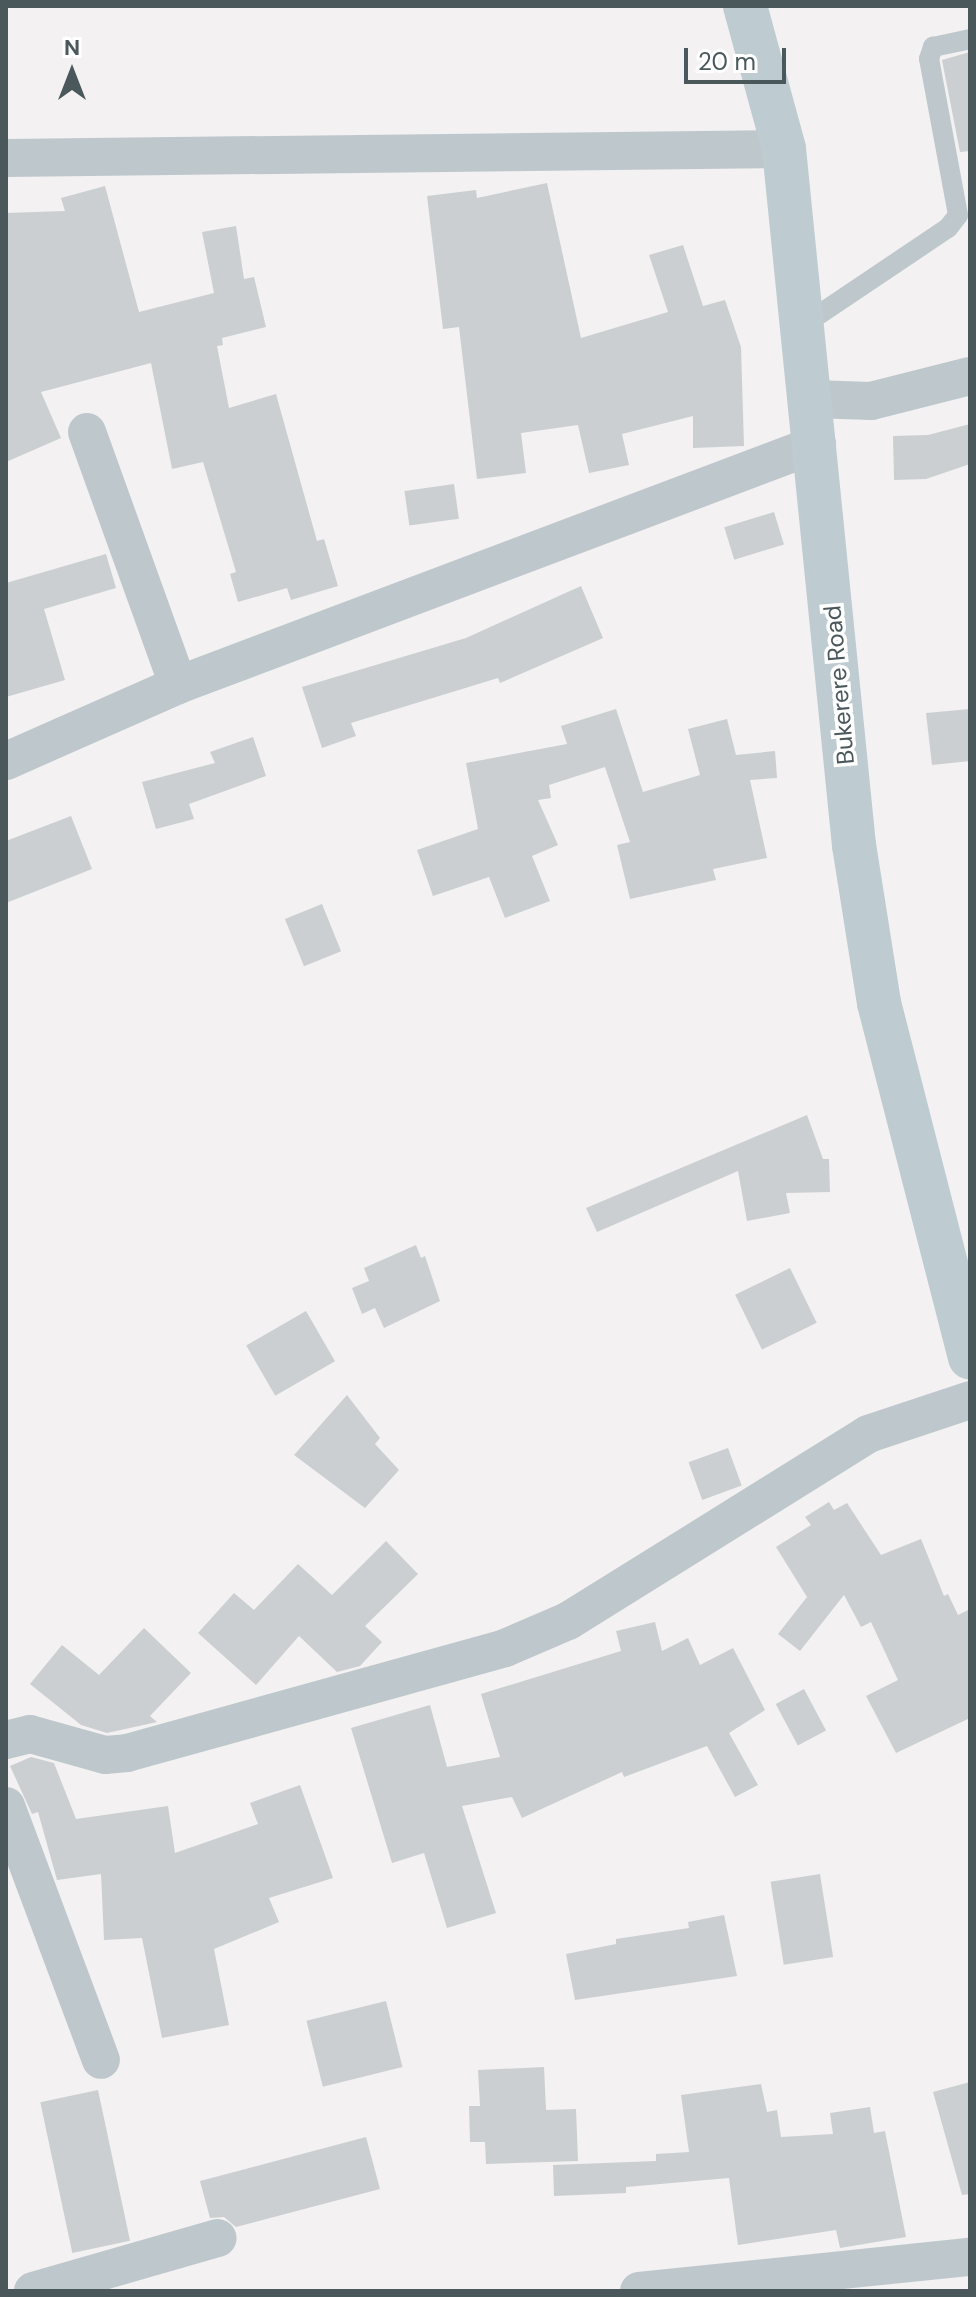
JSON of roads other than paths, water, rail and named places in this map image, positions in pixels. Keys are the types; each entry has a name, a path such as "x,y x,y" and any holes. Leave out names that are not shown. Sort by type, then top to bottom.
{"main road":[{"name":"Bukerere Road","path":"745,6 784,149 805,324 854,845 879,1003 970,1354"}],"street":[{"path":"6,158 784,149"},
{"path":"812,399 871,401 970,376"},
{"path":"87,432 178,685"},
{"path":"6,761 178,685 817,444"},
{"path":"6,1740 30,1734 105,1755 127,1753 505,1648 568,1621 868,1434 970,1400"},
{"path":"6,1806 101,2060"},
{"path":"33,2291 218,2238"},
{"path":"639,2291 970,2257"}],"lane":[{"path":"805,324 948,228 958,215 929,59 933,47 970,39"}]}
